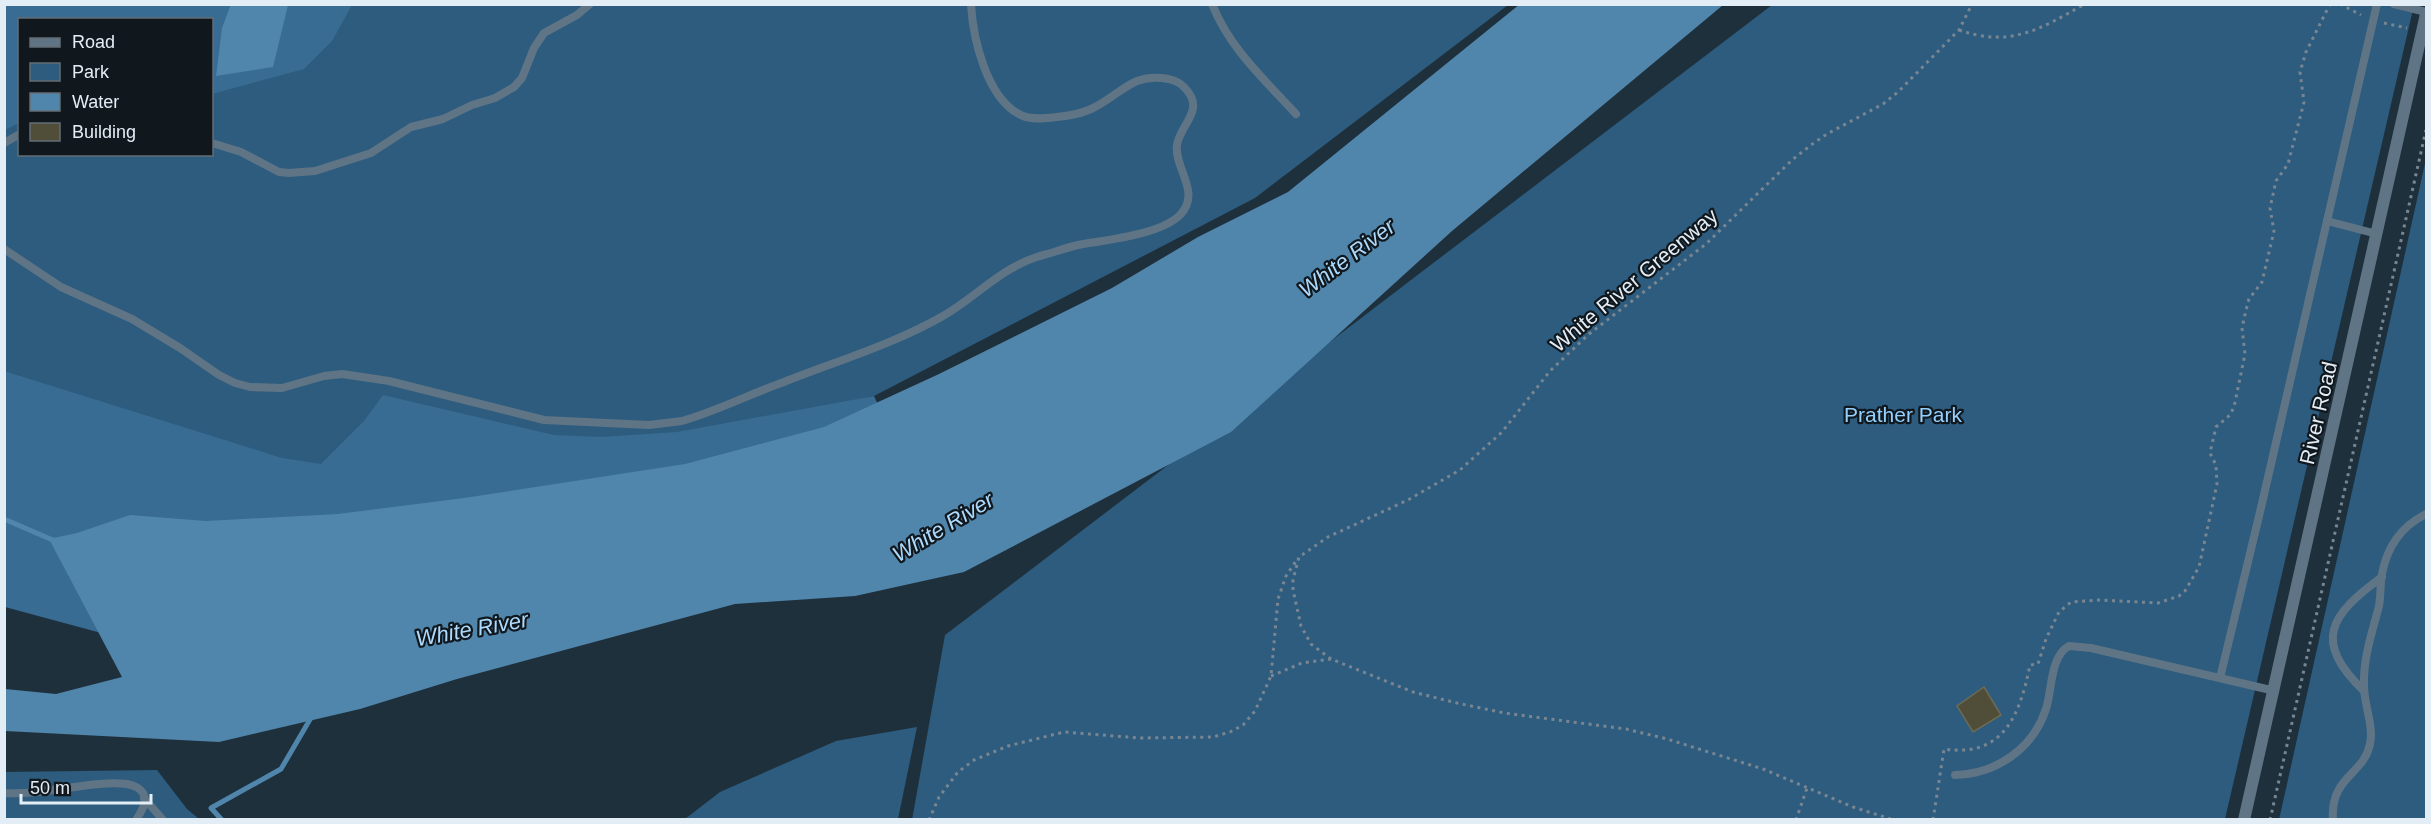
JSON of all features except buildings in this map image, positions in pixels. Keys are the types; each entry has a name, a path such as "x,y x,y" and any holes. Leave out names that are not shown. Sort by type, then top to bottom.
{"street":[{"name":"River Road","path":"2244,819 2275,691 2427,13"}],"lane":[{"path":"213,143 241,152 279,172 289,173 315,171 371,153 411,128 495,98 514,87 522,78 534,48 544,33 577,15 590,4"},
{"path":"4,249 61,287 132,319 219,375 250,387 282,388 324,376 342,374 388,381 468,399 544,420 649,425 682,421 901,336 943,316 1021,262 1074,246 1136,236 1180,216 1190,194 1177,146 1179,137 1191,119 1192,103 1186,88 1170,79 1147,79 1137,81 1091,109 1075,114 1049,118 1024,117 1012,110 991,83 976,39 971,4"},
{"path":"2220,678 2377,4"},
{"path":"2394,4 2427,13"},
{"path":"1213,5 1218,20 1232,44 1296,114"},
{"path":"4,143 18,135"},
{"path":"2327,221 2377,234"},
{"path":"2333,819 2333,807 2339,788 2366,755 2372,736 2364,691 2365,663 2389,550 2415,520 2427,514"},
{"path":"2364,691 2336,656 2332,649 2331,636 2337,620 2354,599 2382,577"},
{"path":"1955,775 1993,769 2019,751 2046,710 2059,654 2069,646 2091,648 2275,691"},
{"path":"4,793 125,784 139,790 163,819"},
{"path":"136,819 144,806 144,798"}],"path":[{"name":"White River Greenway","path":"929,819 939,797 952,778 974,760 1021,742 1064,732 1140,738 1213,737 1237,729 1249,719 1271,676 1278,599 1286,576 1299,557 1343,529 1419,495 1460,470 1513,420 1550,371 1567,354 1613,315 1706,244 1805,150 1827,134 1883,104 1898,92 1959,30 1972,4"},
{"path":"1959,30 1997,38 2016,36 2047,24 2085,4"},
{"path":"1933,819 1944,748 1965,750 1984,744 1996,737 2013,720 2019,709 2030,665 2038,664 2046,639 2059,612 2071,602 2085,600 2165,602 2186,591 2196,575 2217,484 2216,465 2210,453 2216,427 2230,415 2234,407 2245,354 2242,328 2246,310 2249,299 2262,282 2274,231 2270,208 2274,190 2280,175 2288,164 2304,102 2300,72 2306,52 2330,4"},
{"path":"2270,819 2427,130"},
{"path":"1299,557 1293,590 1300,626 1311,644 1331,659 1413,692 1457,703 1504,713 1611,726 1656,736 1763,769 1853,807 1894,819"},
{"path":"1271,676 1302,663 1331,659"},
{"path":"1796,819 1807,788"}],"green space":[{"path":"214,5 1508,5 1255,198 874,396 567,463 217,486 5,397 4,98 18,96 18,156 213,156"},
{"name":"Prather Park","path":"1772,5 2414,5 2225,819 912,820 945,635"},
{"path":"2426,159 2426,819 2279,820"},
{"path":"917,727 898,819 685,819 720,792 836,741"},
{"path":"157,770 187,809 199,819 5,819 4,772"}],"shaded area":[{"path":"4,5 352,5 332,41 304,69 213,94 213,18 18,18 18,124 5,130"},
{"path":"4,371 282,458 321,464 364,421 383,395 554,435 601,437 677,432 874,396 892,435 127,640 5,607"}],"water":[{"path":"231,4 288,5 273,67 216,76 222,28"},
{"name":"White River","path":"1520,4 1723,5 1452,231 1231,432 964,572 855,596 735,604 457,679 360,709 219,742 5,731 5,689 56,694 122,677 49,539 77,533 130,515 206,521 338,514 464,498 685,464 824,427 939,374 1112,288 1198,237 1288,192"}],"waterway":[{"path":"4,519 55,541"},
{"path":"222,820 211,808 281,769 312,716"}]}
